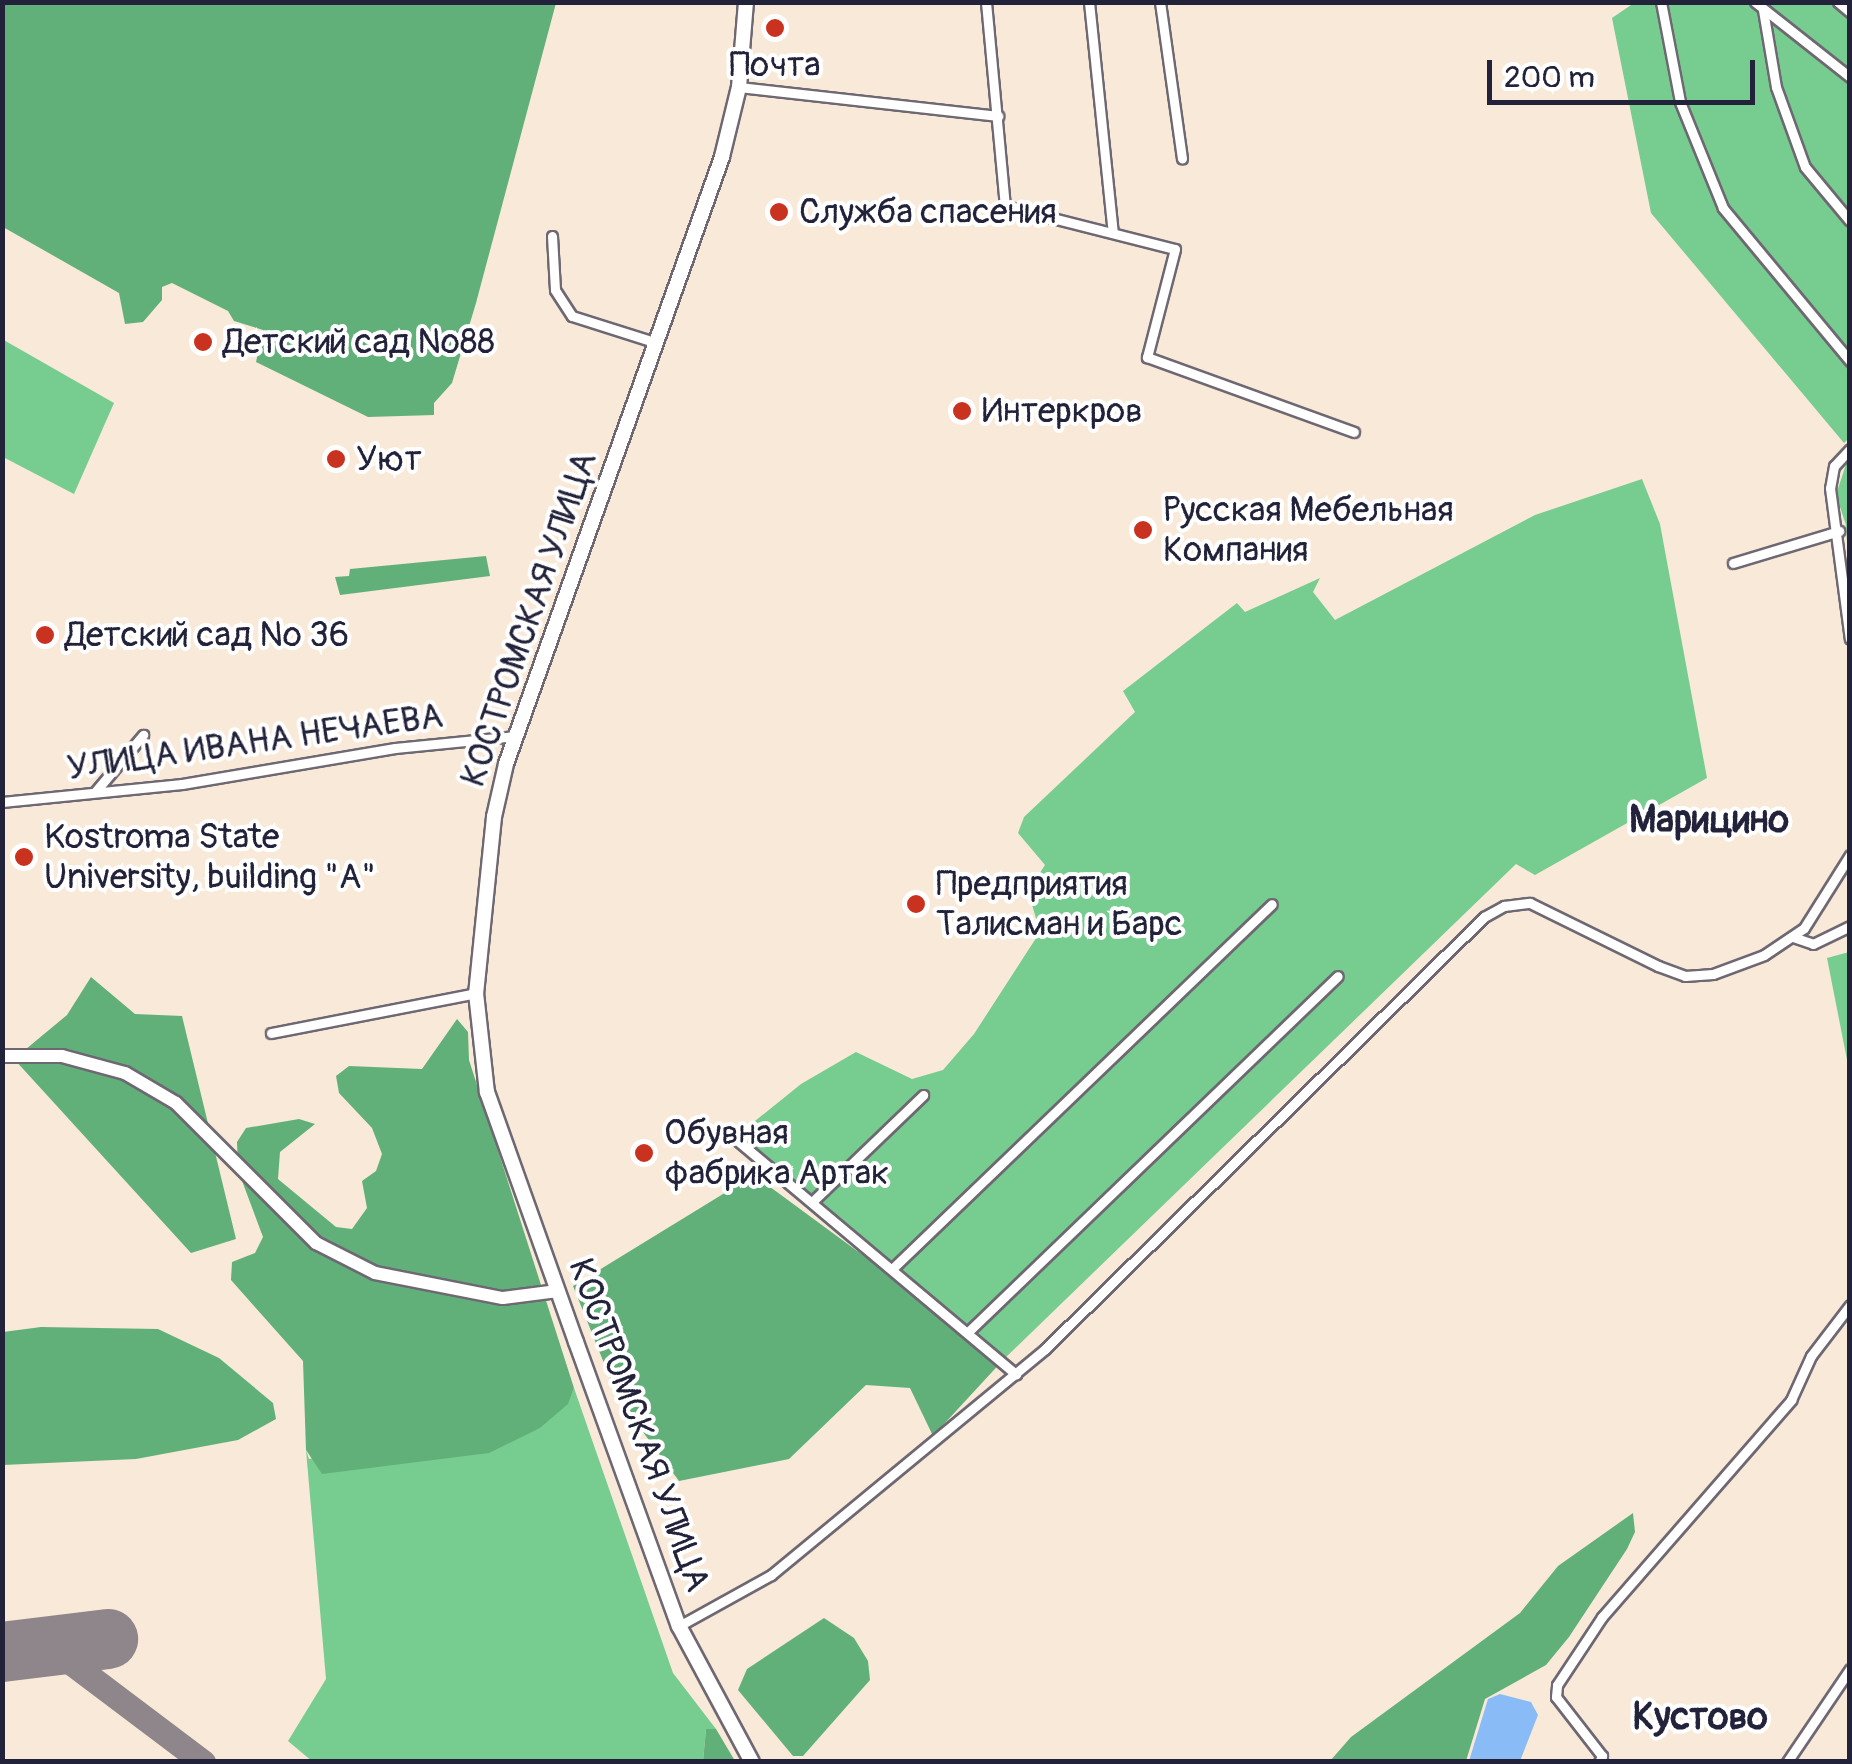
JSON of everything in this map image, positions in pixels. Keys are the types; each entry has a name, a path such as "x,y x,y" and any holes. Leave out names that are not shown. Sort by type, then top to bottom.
{"main road":[{"name":"КОСТРОМСКАЯ УЛИЦА","path":"746,2 739,87 657,343 515,736 494,816 476,992 487,1092 558,1292 679,1626 752,1762"},
{"path":"2,1056 62,1056 124,1074 176,1103 316,1243 375,1273 502,1298 558,1292"}],"street":[{"path":"986,2 1005,206 1175,250 1147,357 1354,432"},
{"path":"1089,2 1113,233"},
{"path":"1160,2 1182,158"},
{"path":"1661,2 1680,102 1723,208 1850,361"},
{"path":"1838,2 1850,12"},
{"path":"1759,6 1850,77"},
{"path":"1759,6 1776,87 1806,167 1850,221"},
{"path":"739,87 998,116"},
{"path":"552,236 555,290 572,316 657,343"},
{"path":"1850,450 1830,476 1850,639"},
{"path":"1733,563 1839,531"},
{"path":"95,792 143,735"},
{"name":"УЛИЦА ИВАНА НЕЧАЕВА","path":"2,802 515,736"},
{"path":"679,1626 770,1576 1016,1374 1484,918 1504,906 1540,907 1685,976 1741,966 1794,937 1822,906 1850,855"},
{"path":"893,1268 1272,904"},
{"path":"1794,937 1813,944 1850,926"},
{"path":"968,1332 1338,976"},
{"path":"271,1033 476,992"},
{"path":"812,1201 923,1095"},
{"path":"732,1136 1016,1374"},
{"path":"1598,1762 1602,1756 1562,1706 1557,1684 1602,1616 1791,1400 1812,1356 1850,1305"},
{"path":"1787,1762 1850,1669"}],"green space":[{"path":"3,2 556,3 476,303 452,383 434,403 434,415 368,417 256,362 263,330 234,321 228,311 172,283 162,287 162,300 143,322 125,324 119,293 3,227"},
{"path":"1830,2 1849,18 1850,437 1844,443 1651,213 1612,18 1634,3"},
{"path":"2,339 114,403 74,494 3,457"},
{"path":"1849,455 1849,579 1846,525 1836,495"},
{"path":"1642,479 1660,524 1707,778 1535,875 1516,864 1004,1359 734,1138 801,1084 856,1052 912,1079 943,1070 974,1034 1040,932 1028,891 1045,865 1018,833 1024,817 1135,712 1123,691 1237,603 1245,612 1320,578 1313,592 1335,620 1535,515"},
{"path":"486,556 490,576 340,595 335,577 349,576 350,569"},
{"path":"1850,952 1849,1070 1827,958"},
{"path":"91,977 135,1014 182,1016 236,1239 191,1253 14,1059 67,1015"},
{"path":"457,1019 468,1032 469,1060 574,1388 568,1404 540,1428 489,1453 322,1474 306,1450 303,1361 231,1280 232,1262 255,1253 263,1237 238,1170 237,1142 246,1128 299,1119 315,1124 280,1152 278,1179 336,1227 352,1229 367,1208 362,1181 376,1171 382,1154 372,1128 339,1093 336,1076 349,1066 422,1069"},
{"path":"754,1175 1004,1359 933,1436 910,1388 866,1385 789,1459 679,1481 618,1398 573,1286"},
{"path":"41,1327 158,1329 219,1358 273,1403 276,1419 238,1440 136,1459 3,1465 3,1332"},
{"path":"574,1388 673,1673 716,1729 706,1729 703,1761 313,1762 288,1741 326,1679 306,1450 309,1459 567,1404"},
{"path":"1633,1513 1635,1532 1627,1549 1569,1637 1546,1665 1485,1699 1466,1761 1330,1761 1351,1737 1520,1613 1558,1566"},
{"path":"824,1618 854,1638 868,1661 870,1680 803,1756 793,1756 738,1690 747,1669"},
{"path":"706,1729 716,1729 735,1761 703,1761"}],"water":[{"path":"1500,1694 1531,1702 1538,1715 1520,1761 1469,1761 1488,1699"}],"taxiway":[{"path":"49,1646 203,1762"}],"runway":[{"path":"2,1652 108,1639"}],"place":[{"name":"Почта","path":"775,28"},
{"name":"Служба спасения","path":"779,212"},
{"name":"Детский сад №88","path":"203,342"},
{"name":"Интеркров","path":"962,411"},
{"name":"Уют","path":"336,459"},
{"name":"Русская Мебельная Компания","path":"1143,530"},
{"name":"Детский сад № 36","path":"45,635"},
{"name":"Kostroma State University, building \"A\"","path":"24,857"},
{"name":"Предприятия Талисман и Барс","path":"916,904"},
{"name":"Обувная фабрика Артак","path":"644,1153"}],"district":[{"name":"Марицино","path":"1709,821"},
{"name":"Кустово","path":"1700,1718"}]}
